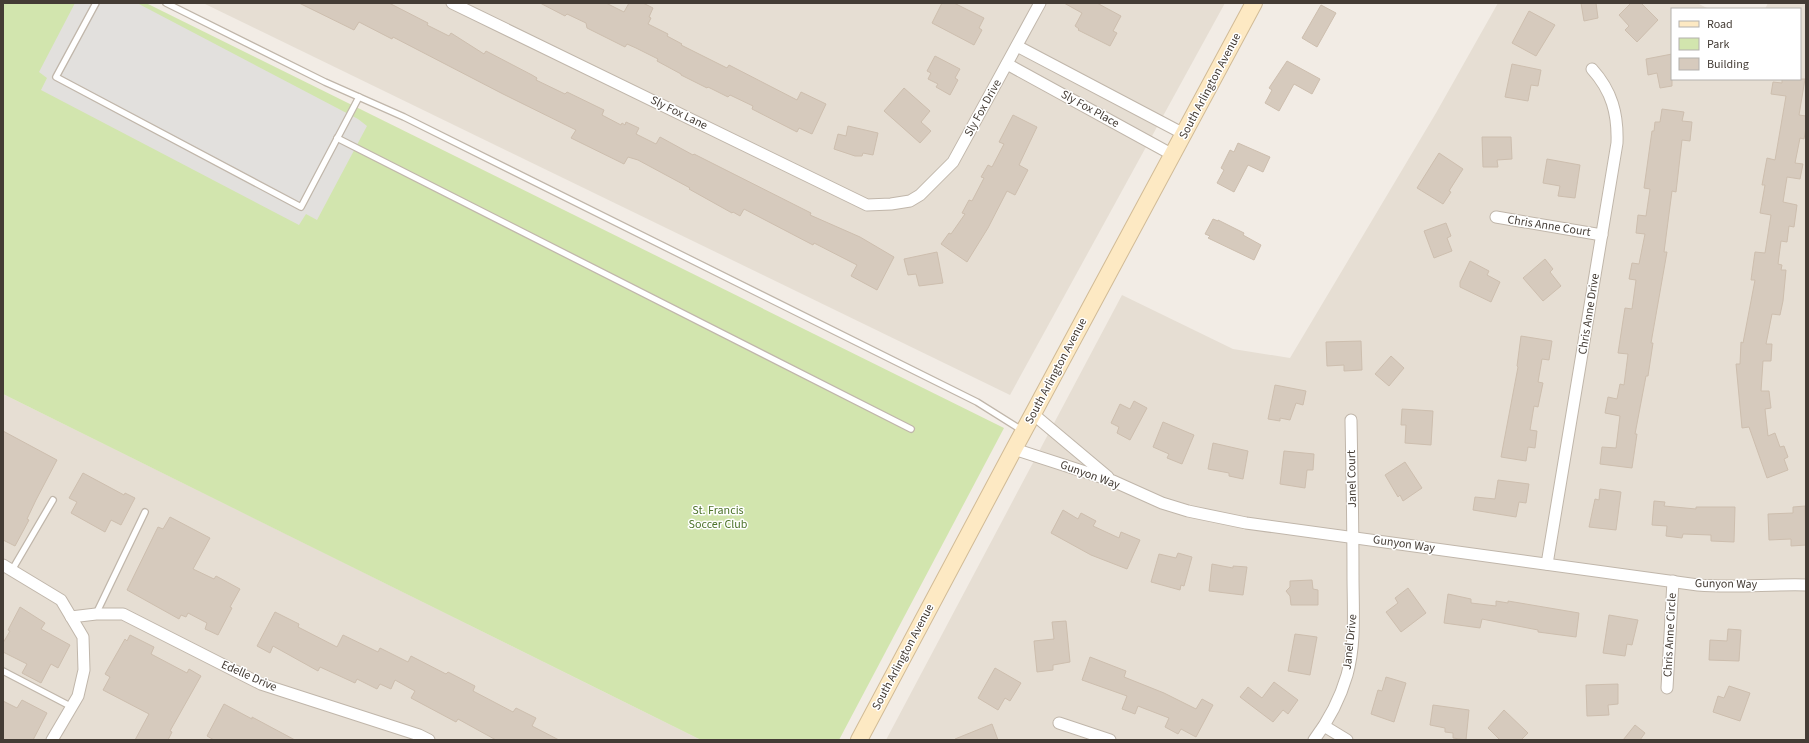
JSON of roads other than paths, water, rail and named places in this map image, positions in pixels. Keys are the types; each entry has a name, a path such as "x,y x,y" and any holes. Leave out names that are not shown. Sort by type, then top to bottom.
{"street":[{"name":"Sly Fox Lane","path":"452,3 867,204 891,204 910,201"},
{"name":"Sly Fox Drive","path":"910,201 920,195 953,162 1040,3"},
{"name":"South Arlington Avenue","path":"859,740 1254,3"},
{"name":"Sly Fox Place","path":"1017,46 1184,134"},
{"name":"Sly Fox Place","path":"1007,64 1173,155"},
{"name":"Chris Anne Drive","path":"1547,564 1617,143 1618,130 1616,114 1610,95 1603,81 1592,69"},
{"name":"Chris Anne Court","path":"1496,218 1602,235"},
{"path":"1033,414 1113,481"},
{"name":"Janel Court","path":"1351,420 1353,537"},
{"name":"Gunyon Way","path":"1014,449 1113,481 1156,501 1188,511 1246,523 1711,586 1806,585"},
{"name":"Janel Drive","path":"1314,740 1324,726 1340,695 1350,662 1353,627 1353,537"},
{"path":"8,567 61,600 83,638 84,670 78,696 52,740"},
{"name":"Chris Anne Circle","path":"1667,688 1673,581"},
{"name":"Edelle Drive","path":"71,617 96,614 123,614 261,684 419,735 429,740"},
{"path":"1059,722 1110,740"},
{"path":"1324,726 1347,740"}],"lane":[{"path":"96,3 56,77 301,207 359,97"},
{"path":"166,3 359,97 404,117 682,254 977,402 1024,431"},
{"path":"337,138 911,429"},
{"path":"8,567 53,500"},
{"path":"96,614 145,512"},
{"path":"3,671 72,707"}],"park label":[{"name":"St. Francis Soccer Club","path":"718,517"}]}
